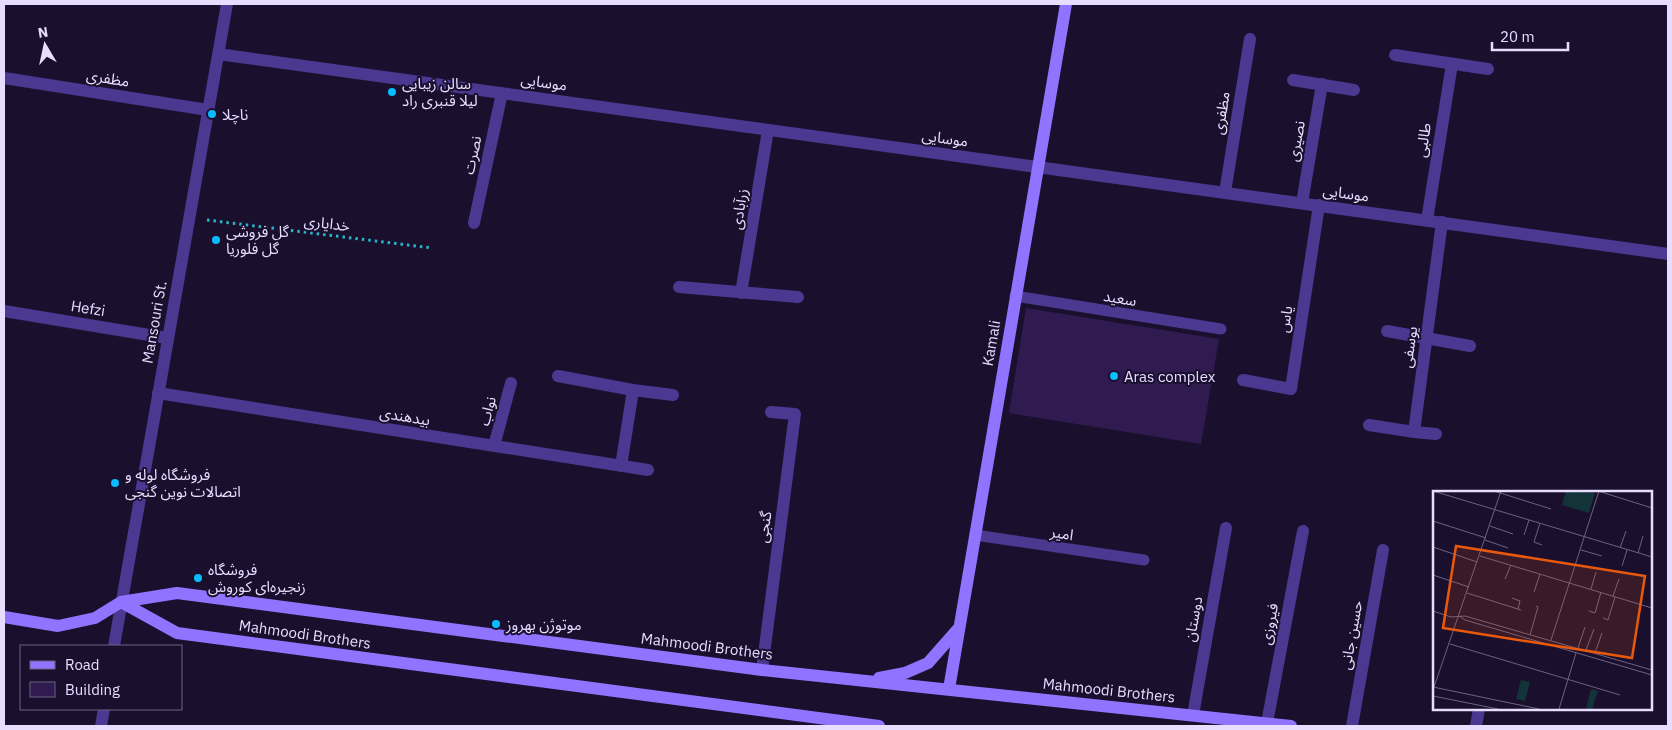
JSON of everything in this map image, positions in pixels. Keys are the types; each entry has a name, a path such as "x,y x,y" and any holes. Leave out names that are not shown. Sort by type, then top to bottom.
{"main road":[{"name":"Kamali","path":"948,689 1066,4"},
{"name":"Mahmoodi Brothers","path":"4,617 58,626 96,618 121,602 177,593 762,670 948,689 1192,721 1267,723 1291,726"},
{"name":"Mahmoodi Brothers","path":"121,602 177,633 879,726"},
{"path":"865,680 905,673 928,663 958,629"}],"street":[{"name":"Mansouri St.","path":"114,645 227,4"},
{"name":"مظفری","path":"1224,192 1250,39"},
{"name":"موسایی","path":"218,54 1668,254"},
{"path":"1395,55 1488,69"},
{"name":"طالبی","path":"1427,220 1452,64"},
{"name":"مظفری","path":"4,78 208,110"},
{"path":"1293,80 1354,90"},
{"name":"نصیری","path":"1302,203 1322,84"},
{"name":"نصرت","path":"474,223 502,93"},
{"name":"زرآبادی","path":"742,293 768,130"},
{"name":"یاس","path":"1243,380 1291,389 1319,206"},
{"name":"یوسفی","path":"1414,432 1442,222"},
{"path":"679,287 798,297"},
{"name":"Hefzi","path":"4,311 167,338"},
{"path":"1387,331 1470,346"},
{"path":"558,376 633,390 673,395"},
{"name":"نواب","path":"494,446 511,383"},
{"path":"621,466 633,390"},
{"name":"بیدهندی","path":"158,393 648,470"},
{"name":"گنجی","path":"762,670 795,414 770,412"},
{"path":"1369,425 1436,434"},
{"name":"دوستان","path":"1192,721 1226,528"},
{"name":"فیروزی","path":"1267,723 1303,531"},
{"name":"حسین جانی","path":"1352,726 1383,550"},
{"path":"101,726 104,710"},
{"path":"1476,726 1479,710"}],"lane":[{"name":"سعید","path":"1015,296 1220,329"},
{"name":"امیر","path":"975,535 1144,560"}],"path":[{"name":"خدایاری","path":"189,218 432,248"}],"building":[{"name":"Aras complex","path":"1026,308 1219,339 1201,444 1009,413"}],"place":[{"name":"سالن زیبایی لیلا قنبری راد","path":"392,92"},
{"name":"ناچلا","path":"212,114"},
{"name":"گل فروشی گل فلوریا","path":"216,240"},
{"name":"Aras complex","path":"1114,376"},
{"name":"فروشگاه لوله و اتصالات نوین گنجی","path":"115,483"},
{"name":"فروشگاه زنجیره‌ای کوروش","path":"198,578"},
{"name":"موتوژن بهروز","path":"496,624"}]}
